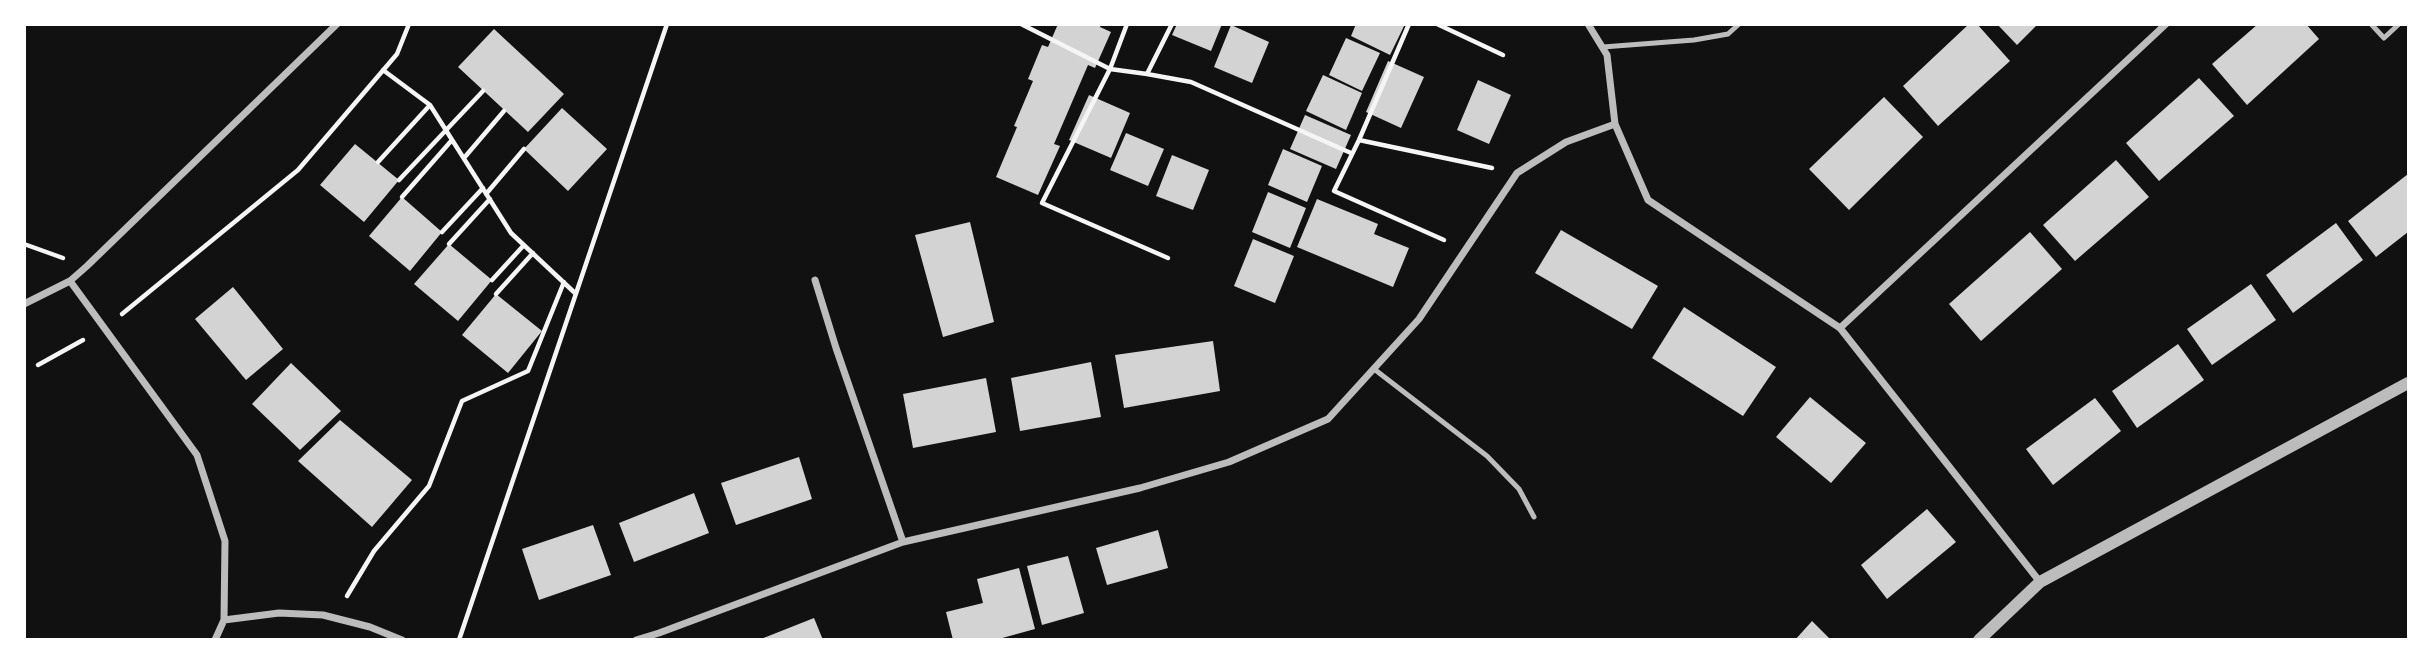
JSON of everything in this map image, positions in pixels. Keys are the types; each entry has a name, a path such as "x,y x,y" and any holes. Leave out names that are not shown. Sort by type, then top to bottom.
{"street":[{"path":"24,304 70,281 87,266 337,24"},
{"path":"1588,24 1608,55 1615,124 1648,200 1840,328 2040,582"},
{"path":"1840,328 2166,24"},
{"path":"636,639 660,636 903,542 1140,488 1229,461 1328,419 1419,319 1517,173 1566,142 1615,124"},
{"path":"815,280 903,542"},
{"path":"70,281 197,455 225,541 224,620 215,639"},
{"path":"1979,639 2040,582 2409,383"},
{"path":"224,620 279,613 323,615 370,627 402,639"}],"lane":[{"path":"1602,47 1694,40 1728,34 1739,24"},
{"path":"2371,24 2384,38 2399,24"},
{"path":"1374,369 1487,456 1519,489 1534,517"}],"path":[{"path":"38,365 103,329 298,170 397,54 409,24"},
{"path":"459,639 667,24"},
{"path":"1021,24 1110,69 1191,82 1351,153"},
{"path":"1127,24 1110,69 1042,203 1168,258"},
{"path":"1147,74 1172,24"},
{"path":"1409,24 1334,191 1466,250"},
{"path":"1437,24 1503,55"},
{"path":"383,70 430,105 511,233 576,294"},
{"path":"399,180 483,91"},
{"path":"378,162 430,105"},
{"path":"464,158 504,111"},
{"path":"402,197 452,140"},
{"path":"1359,140 1517,173"},
{"path":"442,232 524,149"},
{"path":"449,244 490,199"},
{"path":"24,244 87,266"},
{"path":"492,280 524,245"},
{"path":"496,294 533,253"},
{"path":"334,617 374,551 429,486 462,401 528,370 564,282"}],"building":[{"path":"1058,24 1101,24 1100,27 1111,32 1095,68 1088,65 1054,144 1060,146 1038,195 996,177 1033,81 1028,79 1042,45 1048,47"},
{"path":"1177,24 1222,24 1211,51 1172,35"},
{"path":"1356,24 1405,24 1390,55 1351,36"},
{"path":"1969,24 1977,24 2010,61 1938,126 1903,86"},
{"path":"1997,24 2038,24 2017,45"},
{"path":"2258,24 2306,24 2319,39 2247,105 2212,64"},
{"path":"1231,25 1269,42 1252,83 1214,67"},
{"path":"494,29 564,94 528,132 458,67"},
{"path":"1346,38 1380,53 1362,91 1329,75"},
{"path":"1388,61 1424,77 1401,128 1366,112"},
{"path":"1323,75 1362,93 1346,130 1306,111"},
{"path":"2199,78 2234,116 2159,181 2126,143"},
{"path":"1478,80 1511,95 1489,144 1457,130"},
{"path":"1089,95 1130,113 1111,158 1069,140"},
{"path":"1884,97 1923,137 1849,210 1809,169"},
{"path":"562,108 607,149 568,191 524,149"},
{"path":"1305,115 1351,135 1336,169 1290,149"},
{"path":"1126,133 1164,149 1148,186 1110,170"},
{"path":"355,144 399,180 364,222 320,185"},
{"path":"1283,149 1322,166 1307,202 1268,185"},
{"path":"1172,155 1209,170 1193,210 1156,196"},
{"path":"2116,160 2149,197 2075,261 2043,225"},
{"path":"2408,174 2408,232 2376,257 2348,221"},
{"path":"1268,192 1306,208 1290,248 1252,232"},
{"path":"402,197 442,232 410,271 369,236"},
{"path":"1317,199 1378,224 1374,234 1409,248 1393,287 1297,247"},
{"path":"970,222 994,322 943,337 915,235"},
{"path":"2336,223 2363,260 2293,313 2266,275"},
{"path":"1561,230 1658,286 1632,329 1535,273"},
{"path":"2030,232 2062,269 1981,341 1949,304"},
{"path":"1253,239 1294,256 1275,303 1234,286"},
{"path":"449,244 492,280 458,321 414,284"},
{"path":"2251,284 2276,320 2212,365 2187,329"},
{"path":"233,287 283,349 246,380 195,319"},
{"path":"496,294 542,331 508,373 462,335"},
{"path":"1684,307 1776,367 1743,416 1652,358"},
{"path":"1213,341 1220,391 1124,408 1115,355"},
{"path":"2178,344 2204,380 2137,428 2112,391"},
{"path":"1091,362 1101,417 1020,431 1011,378"},
{"path":"291,363 341,411 300,450 252,404"},
{"path":"986,378 996,432 913,448 903,394"},
{"path":"1810,397 1866,443 1831,483 1776,437"},
{"path":"2095,398 2121,431 2053,485 2026,449"},
{"path":"340,420 412,480 372,527 298,461"},
{"path":"799,457 812,499 736,525 721,483"},
{"path":"694,493 709,533 634,562 619,523"},
{"path":"1927,509 1956,542 1887,599 1861,565"},
{"path":"593,525 611,575 539,600 522,549"},
{"path":"1158,530 1168,568 1107,585 1096,548"},
{"path":"1068,556 1084,613 1042,625 1027,566"},
{"path":"1019,568 1035,629 995,640 953,640 946,612 983,603 977,579"},
{"path":"814,618 823,640 761,640 761,639"},
{"path":"1812,621 1831,640 1795,640"}]}
